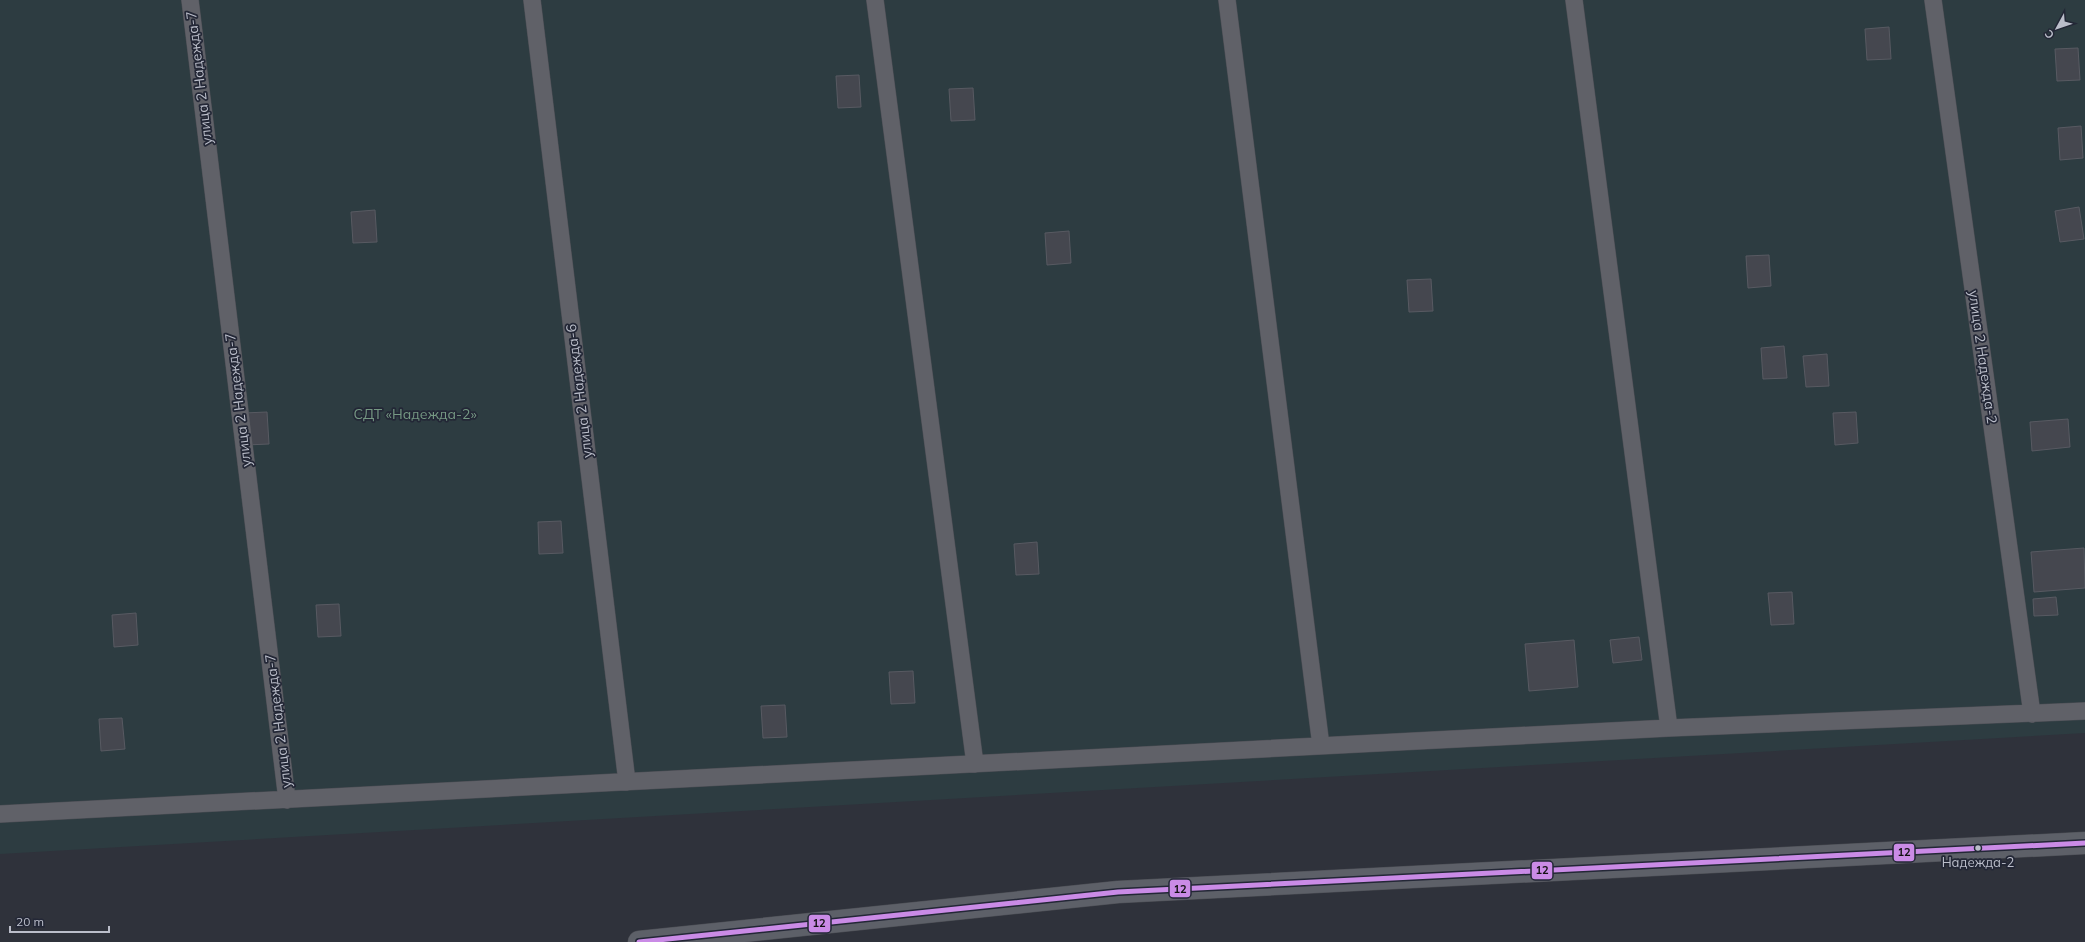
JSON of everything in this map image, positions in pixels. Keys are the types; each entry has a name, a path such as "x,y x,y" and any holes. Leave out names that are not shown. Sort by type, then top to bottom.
{"street":[{"path":"639,942 1118,892 2085,843"}],"lane":[{"name":"улица 2 Надежда-7","path":"190,0 287,800"},
{"name":"улица 2 Надежда-6","path":"532,0 626,782"},
{"path":"875,0 974,764"},
{"path":"1227,0 1321,746"},
{"path":"1574,0 1669,728"},
{"name":"улица 2 Надежда-2","path":"1933,0 2032,714"},
{"path":"0,814 1669,728 2085,711"}],"green space":[{"name":"СДТ «Надежда-2»","path":"0,0 2085,0 2085,733 0,854"}],"building":[{"path":"1889,27 1891,59 1867,60 1865,29"},
{"path":"2078,48 2080,80 2057,81 2055,49"},
{"path":"859,75 861,107 838,108 836,76"},
{"path":"973,88 975,120 951,121 949,89"},
{"path":"2081,126 2083,158 2060,160 2058,128"},
{"path":"2079,207 2084,239 2060,242 2055,211"},
{"path":"375,210 377,242 353,243 351,212"},
{"path":"1069,231 1071,263 1047,265 1045,233"},
{"path":"1769,255 1771,286 1748,288 1746,256"},
{"path":"1431,279 1433,311 1409,312 1407,280"},
{"path":"1784,346 1787,378 1763,379 1761,348"},
{"path":"1827,354 1829,386 1806,387 1803,356"},
{"path":"267,412 269,444 246,445 244,413"},
{"path":"1856,412 1858,443 1835,445 1833,413"},
{"path":"2068,419 2070,447 2032,451 2030,422"},
{"path":"561,521 563,553 539,554 538,522"},
{"path":"1037,542 1039,574 1016,575 1014,544"},
{"path":"2084,548 2085,588 2034,592 2031,552"},
{"path":"1792,592 1794,624 1771,625 1768,593"},
{"path":"2056,597 2058,615 2034,616 2033,599"},
{"path":"339,604 341,636 318,637 316,605"},
{"path":"136,613 138,645 114,647 112,615"},
{"path":"1639,637 1642,660 1613,663 1610,640"},
{"path":"1574,640 1578,687 1529,691 1525,644"},
{"path":"913,671 915,703 891,704 889,672"},
{"path":"785,705 787,737 763,738 761,706"},
{"path":"122,718 125,749 101,751 99,719"}],"transit line":[{"name":"12","path":"639,942 1118,892 2085,843"}],"place":[{"name":"Надежда-2","path":"1978,848"}]}
